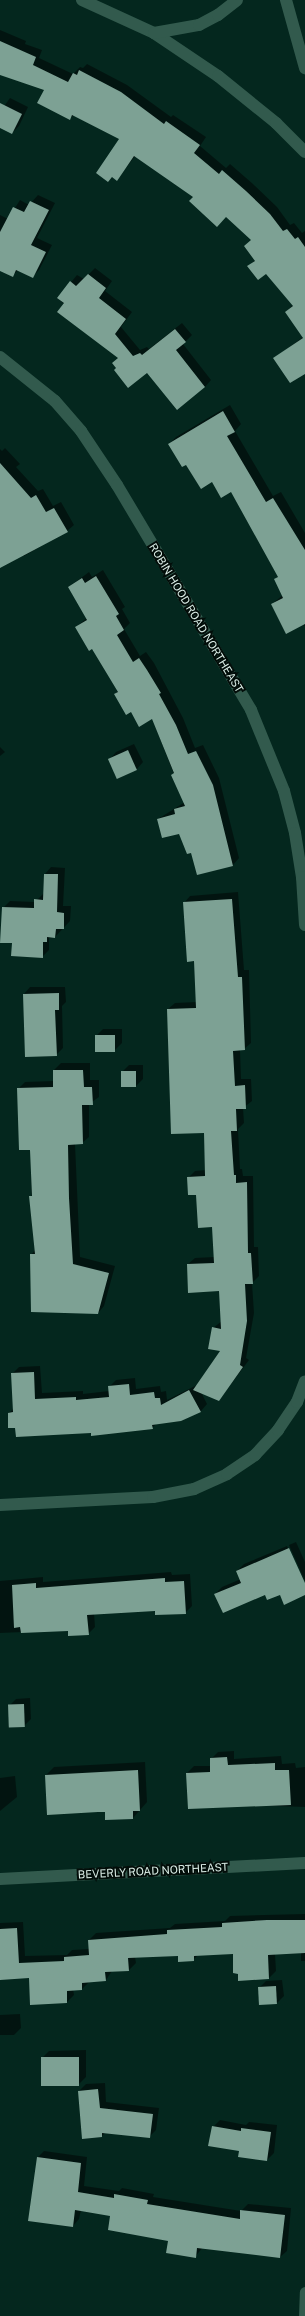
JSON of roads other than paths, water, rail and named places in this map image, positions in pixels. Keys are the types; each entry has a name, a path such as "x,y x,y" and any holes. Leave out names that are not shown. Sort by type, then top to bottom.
{"street":[{"path":"82,0 154,33 218,76 276,123 305,152"},
{"path":"154,33 199,25 218,15 237,0"},
{"path":"286,0 305,68"},
{"name":"ROBIN HOOD ROAD NORTHEAST","path":"0,357 56,401 81,431 117,485 251,710 284,790 295,833 303,877 305,925"},
{"path":"0,1505 153,1497 194,1488 227,1474 255,1455 278,1430 297,1402 305,1381"},
{"name":"BEVERLY ROAD NORTHEAST","path":"0,1879 305,1863"}],"lane":[{"path":"304,2316 305,2292"}]}
